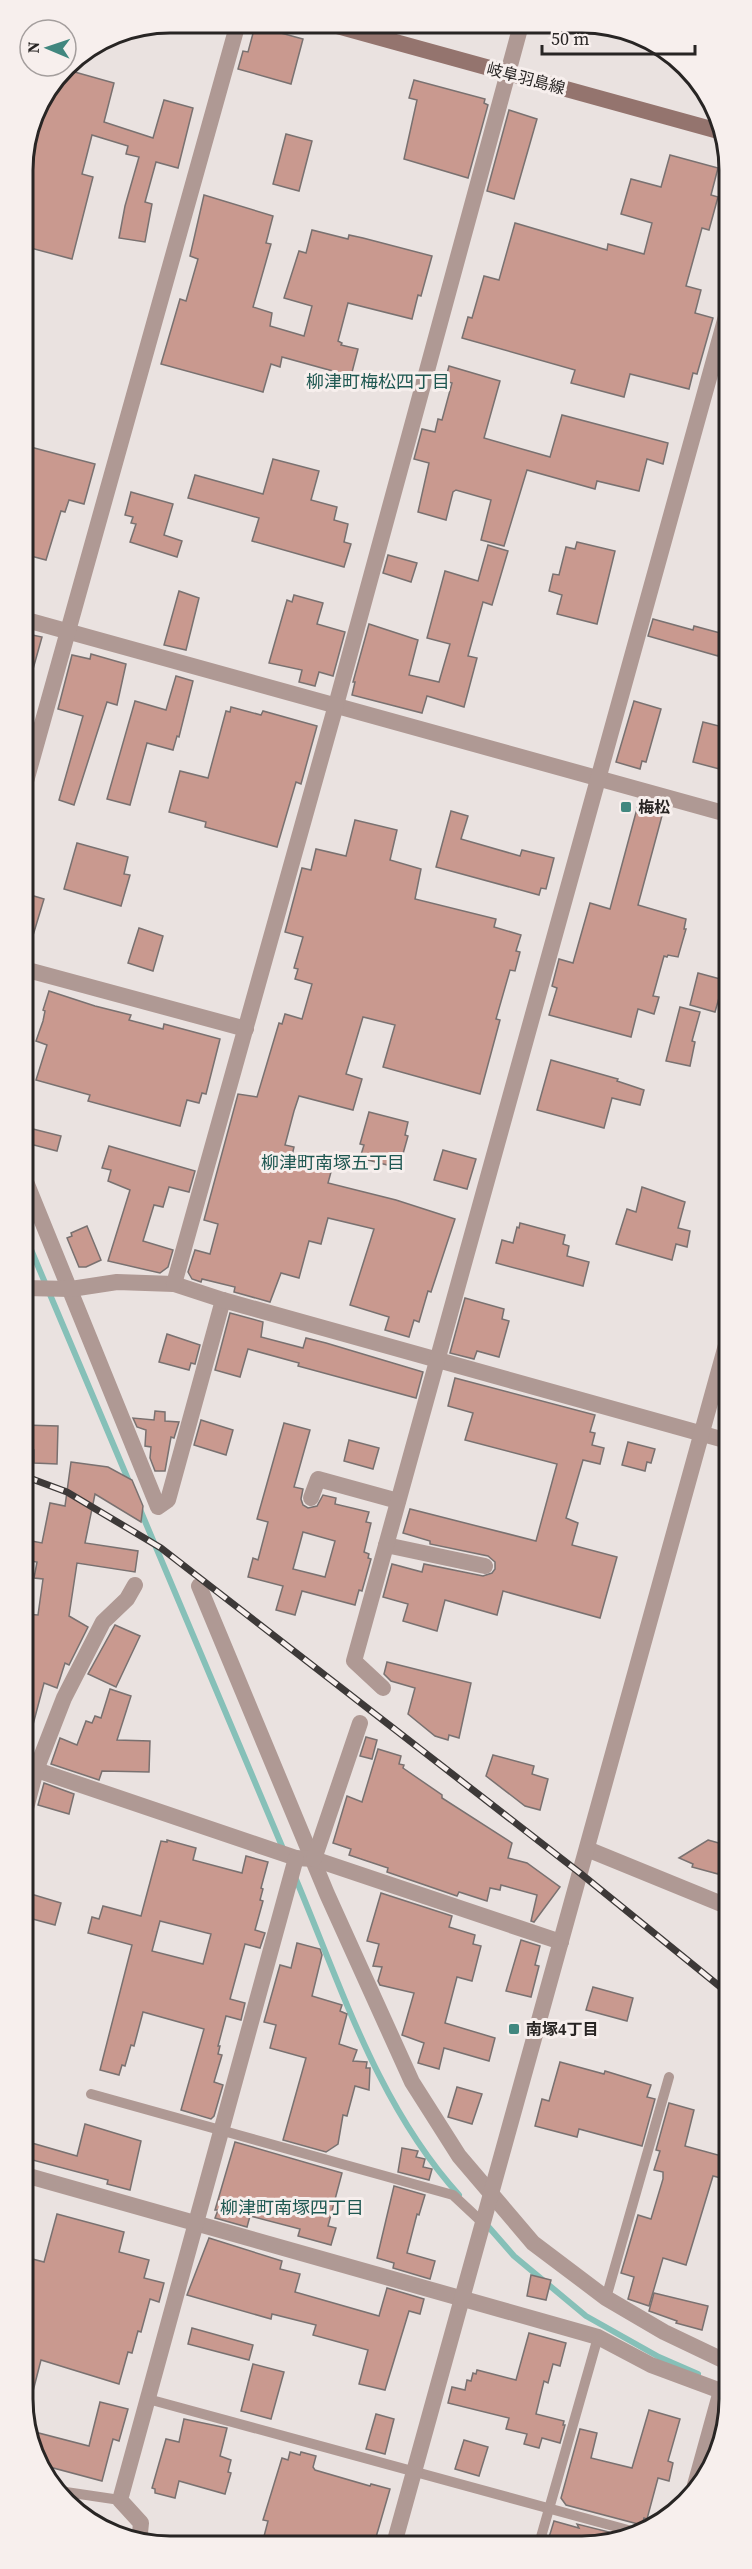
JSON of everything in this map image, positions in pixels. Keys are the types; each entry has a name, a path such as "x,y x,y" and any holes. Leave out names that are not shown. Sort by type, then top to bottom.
{"main road":[{"name":"岐阜羽島線","path":"363,33 713,129"}],"street":[{"path":"33,759 235,33"},
{"path":"174,1284 336,705 519,33"},
{"path":"383,1688 354,1661 719,342"},
{"path":"33,622 719,811"},
{"path":"33,971 246,1029"},
{"path":"33,1199 158,1507 168,1500 223,1300"},
{"path":"33,1288 70,1289 117,1282 174,1284 223,1300 719,1438"},
{"path":"396,2536 719,1371"},
{"path":"311,1498 318,1479 398,1502"},
{"path":"386,1545 485,1566"},
{"path":"33,1764 103,1622 127,1599 135,1585"},
{"path":"199,1586 315,1859 327,1894 412,2082 459,2156 532,2243 606,2298 664,2332 719,2360"},
{"path":"315,1859 360,1723"},
{"path":"33,1769 296,1858 315,1859 561,1942"},
{"path":"586,1849 719,1903"},
{"path":"140,2532 141,2523 120,2500 296,1858"},
{"path":"33,2177 598,2337 651,2365 719,2390"},
{"path":"699,2470 719,2398"}],"lane":[{"path":"606,2298 669,2077"},
{"path":"90,2094 453,2195 483,2223"},
{"path":"541,2536 598,2337"},
{"path":"148,2398 625,2529"},
{"path":"70,2493 120,2500"}],"building":[{"path":"253,33 281,33 303,39 291,84 238,69 243,51 248,52"},
{"path":"78,73 114,83 104,122 153,138 164,100 193,108 178,168 156,162 145,202 152,204 145,242 119,238 125,206 139,157 126,154 128,146 92,135 82,174 93,177 72,259 33,249 33,161 36,143 43,118 51,102 69,78 78,78"},
{"path":"414,80 485,99 484,103 488,105 468,178 404,159 417,100 409,98"},
{"path":"509,110 537,119 514,199 487,191"},
{"path":"286,134 312,141 299,191 273,184"},
{"path":"670,155 718,168 711,195 718,197 709,230 702,228 686,286 701,290 695,313 713,318 697,374 693,373 689,389 630,374 624,397 571,383 575,370 462,338 468,317 472,318 484,276 499,280 515,223 607,250 608,244 644,254 652,223 621,214 631,179 661,187"},
{"path":"204,195 273,216 266,243 271,244 253,307 272,313 270,326 304,336 312,306 284,298 299,251 306,253 312,230 348,239 349,235 363,238 432,256 412,319 348,303 338,341 342,343 341,345 358,349 351,376 282,357 280,367 271,364 263,392 161,364 180,299 186,301 198,259 190,256"},
{"path":"449,366 500,381 484,438 550,457 562,415 668,443 663,464 647,459 639,491 597,481 595,489 527,470 504,546 481,540 491,500 456,490 453,492 446,520 418,512 429,463 414,459 422,429 435,432 438,419 442,420 452,383 445,381"},
{"path":"33,448 95,464 84,504 69,500 65,512 61,511 46,560 33,557"},
{"path":"273,459 319,471 311,500 337,507 334,520 348,524 344,542 351,544 344,567 252,541 259,518 188,498 195,475 263,494"},
{"path":"131,492 173,504 164,535 182,541 177,557 130,542 136,524 131,523 133,517 125,515"},
{"path":"577,542 615,551 597,624 557,614 562,595 549,591 553,574 559,575 566,547 575,549"},
{"path":"488,545 508,551 492,605 483,602 468,656 477,658 464,707 427,696 422,713 352,695 355,682 353,682 369,624 418,640 409,675 439,682 450,644 427,638 445,571 478,581"},
{"path":"388,555 417,563 411,582 383,573"},
{"path":"179,591 199,598 186,650 164,645"},
{"path":"294,595 323,603 317,624 345,632 333,676 319,672 315,686 299,682 302,670 269,663 287,600 292,602"},
{"path":"653,619 693,630 694,626 719,633 719,652 718,656 648,636"},
{"path":"33,635 42,637 33,669"},
{"path":"91,654 126,664 117,705 107,702 74,805 59,800 83,716 58,709 72,655 90,659"},
{"path":"176,676 193,681 179,737 177,736 173,750 147,743 130,805 107,799 135,701 166,710"},
{"path":"634,701 661,709 646,762 642,761 640,769 616,762"},
{"path":"231,707 261,715 263,711 317,726 301,784 296,782 277,847 205,827 206,822 169,812 180,771 208,778 226,711 230,712"},
{"path":"703,722 719,726 719,769 693,762"},
{"path":"638,805 663,812 638,905 686,919 684,929 686,929 678,957 664,956 653,996 659,997 654,1014 638,1009 631,1037 549,1015 557,988 552,986 559,959 573,963 590,903 610,909"},
{"path":"451,811 468,816 461,839 520,856 522,850 554,858 546,889 541,888 539,895 436,867"},
{"path":"355,820 397,830 390,860 421,869 415,899 496,919 494,927 521,935 516,951 520,952 515,971 510,970 496,1019 500,1020 480,1094 383,1067 395,1025 363,1017 346,1074 362,1079 353,1110 299,1096 294,1111 285,1145 294,1147 291,1160 331,1172 328,1183 396,1200 455,1219 431,1292 428,1291 419,1322 414,1320 409,1337 385,1330 389,1317 350,1305 374,1229 328,1218 321,1244 309,1241 299,1278 281,1273 270,1302 234,1292 235,1287 202,1279 201,1282 192,1279 188,1272 195,1250 210,1254 218,1224 204,1220 238,1094 257,1097 279,1023 282,1024 285,1014 302,1019 312,984 295,979 298,969 294,968 303,937 285,932 302,868 311,870 316,849 346,856"},
{"path":"77,843 128,857 124,874 130,875 121,906 64,889"},
{"path":"33,896 44,899 33,935"},
{"path":"139,928 163,936 153,971 128,963"},
{"path":"698,973 719,979 719,998 715,1012 690,1005"},
{"path":"49,991 131,1015 129,1020 163,1029 164,1024 220,1039 206,1094 202,1093 199,1103 187,1100 180,1126 88,1101 90,1095 36,1080 47,1045 36,1041"},
{"path":"680,1007 700,1012 692,1041 695,1042 690,1066 666,1061"},
{"path":"551,1060 618,1079 617,1081 644,1090 640,1105 612,1098 604,1128 537,1110"},
{"path":"369,1112 408,1122 405,1135 408,1136 399,1168 360,1158 364,1145 360,1144"},
{"path":"33,1129 61,1136 57,1151 33,1145"},
{"path":"109,1146 195,1171 189,1192 169,1187 163,1207 154,1205 143,1241 173,1250 168,1267 160,1273 108,1261 130,1190 108,1181 111,1170 102,1168"},
{"path":"443,1150 476,1159 467,1189 434,1180"},
{"path":"642,1187 685,1202 678,1228 690,1231 687,1247 676,1244 672,1260 616,1244 627,1209 636,1212"},
{"path":"520,1223 565,1235 563,1244 569,1246 567,1256 589,1262 583,1286 496,1263 502,1240 513,1243"},
{"path":"87,1226 101,1260 86,1267 79,1267 67,1238 72,1236 71,1233"},
{"path":"465,1298 504,1309 502,1319 509,1321 499,1357 477,1351 474,1359 450,1353"},
{"path":"230,1313 263,1322 261,1337 303,1348 306,1338 423,1372 416,1398 298,1366 299,1363 248,1349 240,1377 215,1370"},
{"path":"167,1334 200,1345 195,1364 191,1363 189,1370 159,1362"},
{"path":"455,1378 595,1415 590,1432 595,1433 592,1445 604,1448 600,1464 583,1460 566,1518 578,1523 572,1545 617,1557 600,1618 503,1591 497,1615 445,1600 437,1631 403,1621 408,1604 383,1597 392,1564 422,1572 424,1564 483,1576 492,1573 495,1569 495,1562 488,1556 430,1544 430,1541 403,1533 410,1509 536,1541 557,1464 465,1440 473,1413 448,1406"},
{"path":"155,1411 165,1412 165,1421 179,1422 174,1438 171,1437 165,1471 155,1471 150,1458 151,1447 145,1446 146,1430 137,1427 133,1418 154,1420"},
{"path":"201,1420 233,1430 226,1455 194,1445"},
{"path":"284,1423 310,1430 294,1487 303,1489 301,1499 303,1505 308,1508 317,1506 323,1495 336,1498 335,1504 369,1512 366,1522 371,1523 364,1552 369,1554 368,1558 371,1559 362,1591 359,1590 355,1605 302,1591 295,1615 276,1610 283,1586 248,1577 253,1558 258,1560 268,1522 257,1519","holes":["303,1532 335,1541 325,1577 293,1569"]},
{"path":"33,1425 58,1426 57,1464 34,1463"},
{"path":"349,1440 379,1448 373,1469 344,1461"},
{"path":"628,1442 655,1449 651,1463 647,1462 645,1471 622,1465"},
{"path":"71,1462 108,1467 132,1480 143,1506 141,1522 95,1494 85,1543 138,1551 135,1572 77,1563 69,1616 88,1627 69,1665 65,1663 57,1688 44,1683 33,1725 33,1615 38,1615 43,1579 34,1578 37,1562 33,1561 33,1541 42,1543 50,1503 65,1506"},
{"path":"115,1625 140,1636 116,1687 88,1674"},
{"path":"387,1662 471,1683 459,1738 449,1735 448,1740 435,1736 408,1714 415,1688 391,1681 384,1674"},
{"path":"110,1689 131,1696 117,1740 150,1741 149,1772 102,1771 99,1780 51,1764 60,1738 77,1745 86,1721 92,1723 95,1716 101,1718"},
{"path":"366,1737 377,1740 372,1759 360,1756"},
{"path":"378,1749 401,1756 399,1764 404,1765 403,1768 442,1795 442,1798 512,1843 508,1858 527,1863 560,1887 534,1922 531,1921 537,1895 501,1885 500,1890 490,1888 487,1901 459,1892 457,1896 387,1872 388,1868 349,1855 351,1849 333,1843 347,1796 362,1802"},
{"path":"493,1755 534,1766 532,1774 548,1779 540,1810 525,1806 486,1776"},
{"path":"44,1783 74,1794 69,1814 38,1805"},
{"path":"167,1840 196,1848 193,1860 242,1873 246,1856 268,1862 261,1888 263,1889 260,1900 263,1901 255,1930 265,1933 260,1948 245,1944 230,1999 245,2003 241,2020 226,2016 218,2046 220,2046 218,2054 222,2055 214,2082 223,2085 214,2116 211,2119 181,2110 204,2029 143,2012 134,2046 131,2045 125,2066 122,2065 119,2075 100,2070 132,1945 88,1933 92,1917 99,1919 103,1906 141,1916 161,1841 167,1842","holes":["160,1921 211,1934 203,1964 152,1951"]},
{"path":"708,1840 719,1843 718,1874 692,1867 693,1864 679,1858"},
{"path":"381,1893 452,1916 449,1927 475,1935 473,1944 481,1946 472,1981 457,1977 445,2023 495,2038 489,2061 444,2048 439,2069 418,2063 424,2043 402,2035 414,1993 380,1985 378,1981 382,1967 373,1966 379,1944 367,1941"},
{"path":"33,1895 61,1903 55,1925 33,1919"},
{"path":"521,1940 540,1946 535,1965 539,1966 531,1997 506,1991"},
{"path":"297,1943 320,1949 322,1955 312,1996 342,2005 340,2011 347,2014 339,2044 357,2050 353,2061 367,2062 366,2068 370,2068 369,2090 355,2086 347,2116 343,2115 338,2144 326,2152 283,2140 306,2058 270,2048 276,2025 264,2022 280,1965 291,1968"},
{"path":"593,1987 633,1998 627,2021 586,2010"},
{"path":"560,2062 604,2074 605,2071 651,2085 647,2097 655,2099 642,2146 579,2129 577,2137 535,2126 542,2099 549,2101"},
{"path":"457,2087 482,2094 472,2124 448,2117"},
{"path":"669,2103 694,2110 685,2146 719,2155 719,2178 713,2176 686,2265 663,2258 649,2306 628,2299 634,2277 621,2273 638,2215 651,2219 663,2179 663,2172 654,2170 660,2151 656,2150"},
{"path":"85,2124 141,2141 130,2190 107,2184 108,2180 33,2160 33,2143 77,2156"},
{"path":"235,2142 342,2173 328,2226 336,2228 331,2245 298,2236 300,2229 250,2216 247,2227 215,2218 218,2210 215,2210"},
{"path":"402,2148 418,2151 416,2157 425,2159 423,2167 432,2169 429,2180 398,2172"},
{"path":"394,2186 425,2195 419,2215 417,2214 407,2253 435,2261 430,2279 393,2268 394,2263 377,2258"},
{"path":"57,2214 124,2232 119,2252 149,2260 144,2278 164,2283 159,2302 150,2299 141,2332 138,2331 132,2353 128,2352 119,2384 41,2360 33,2391 33,2259 44,2262"},
{"path":"209,2238 282,2261 280,2269 300,2274 295,2292 379,2316 387,2288 424,2299 420,2314 409,2311 385,2390 359,2384 368,2350 313,2335 316,2325 272,2314 271,2319 187,2295"},
{"path":"531,2275 551,2280 546,2300 527,2296"},
{"path":"654,2293 708,2306 702,2330 676,2323 677,2321 649,2311"},
{"path":"192,2328 253,2345 249,2360 188,2344"},
{"path":"529,2333 566,2343 560,2366 553,2364 548,2383 544,2381 536,2414 564,2421 563,2425 565,2425 560,2443 542,2438 539,2448 524,2444 527,2434 506,2429 509,2418 448,2403 452,2387 465,2390 467,2380 471,2381 473,2373 476,2374 477,2370 516,2380"},
{"path":"253,2364 284,2372 271,2419 241,2411"},
{"path":"100,2402 128,2409 119,2441 113,2439 102,2481 51,2467 38,2433 89,2446"},
{"path":"649,2410 680,2419 668,2461 673,2463 669,2481 658,2478 647,2519 644,2518 643,2522 638,2524 566,2505 561,2498 580,2429 597,2433 591,2458 632,2468"},
{"path":"376,2414 394,2419 385,2454 366,2449"},
{"path":"184,2419 227,2428 220,2456 231,2460 228,2472 231,2473 225,2494 179,2481 175,2498 155,2493 155,2489 152,2488 166,2439 179,2442"},
{"path":"464,2440 488,2447 479,2476 455,2469"},
{"path":"290,2452 316,2456 313,2467 315,2470 370,2486 371,2484 390,2489 376,2536 264,2536 268,2521 263,2520 282,2458 288,2460"},
{"path":"554,2521 579,2528 577,2524 609,2532 600,2535 549,2536"}],"waterway":[{"path":"33,1254 130,1484"},
{"path":"139,1507 284,1851"},
{"path":"295,1877 364,2044 384,2084 406,2123 431,2160 459,2195"},
{"path":"486,2224 514,2256 586,2316 659,2357 698,2374"}],"railway":[{"path":"33,1479 67,1492 161,1548 580,1873 719,1986"}],"place":[{"name":"梅松","path":"626,807"},
{"name":"南塚4丁目","path":"514,2029"}],"district":[{"name":"柳津町梅松四丁目","path":"378,381"},
{"name":"柳津町南塚五丁目","path":"333,1162"},
{"name":"柳津町南塚四丁目","path":"292,2207"}]}
